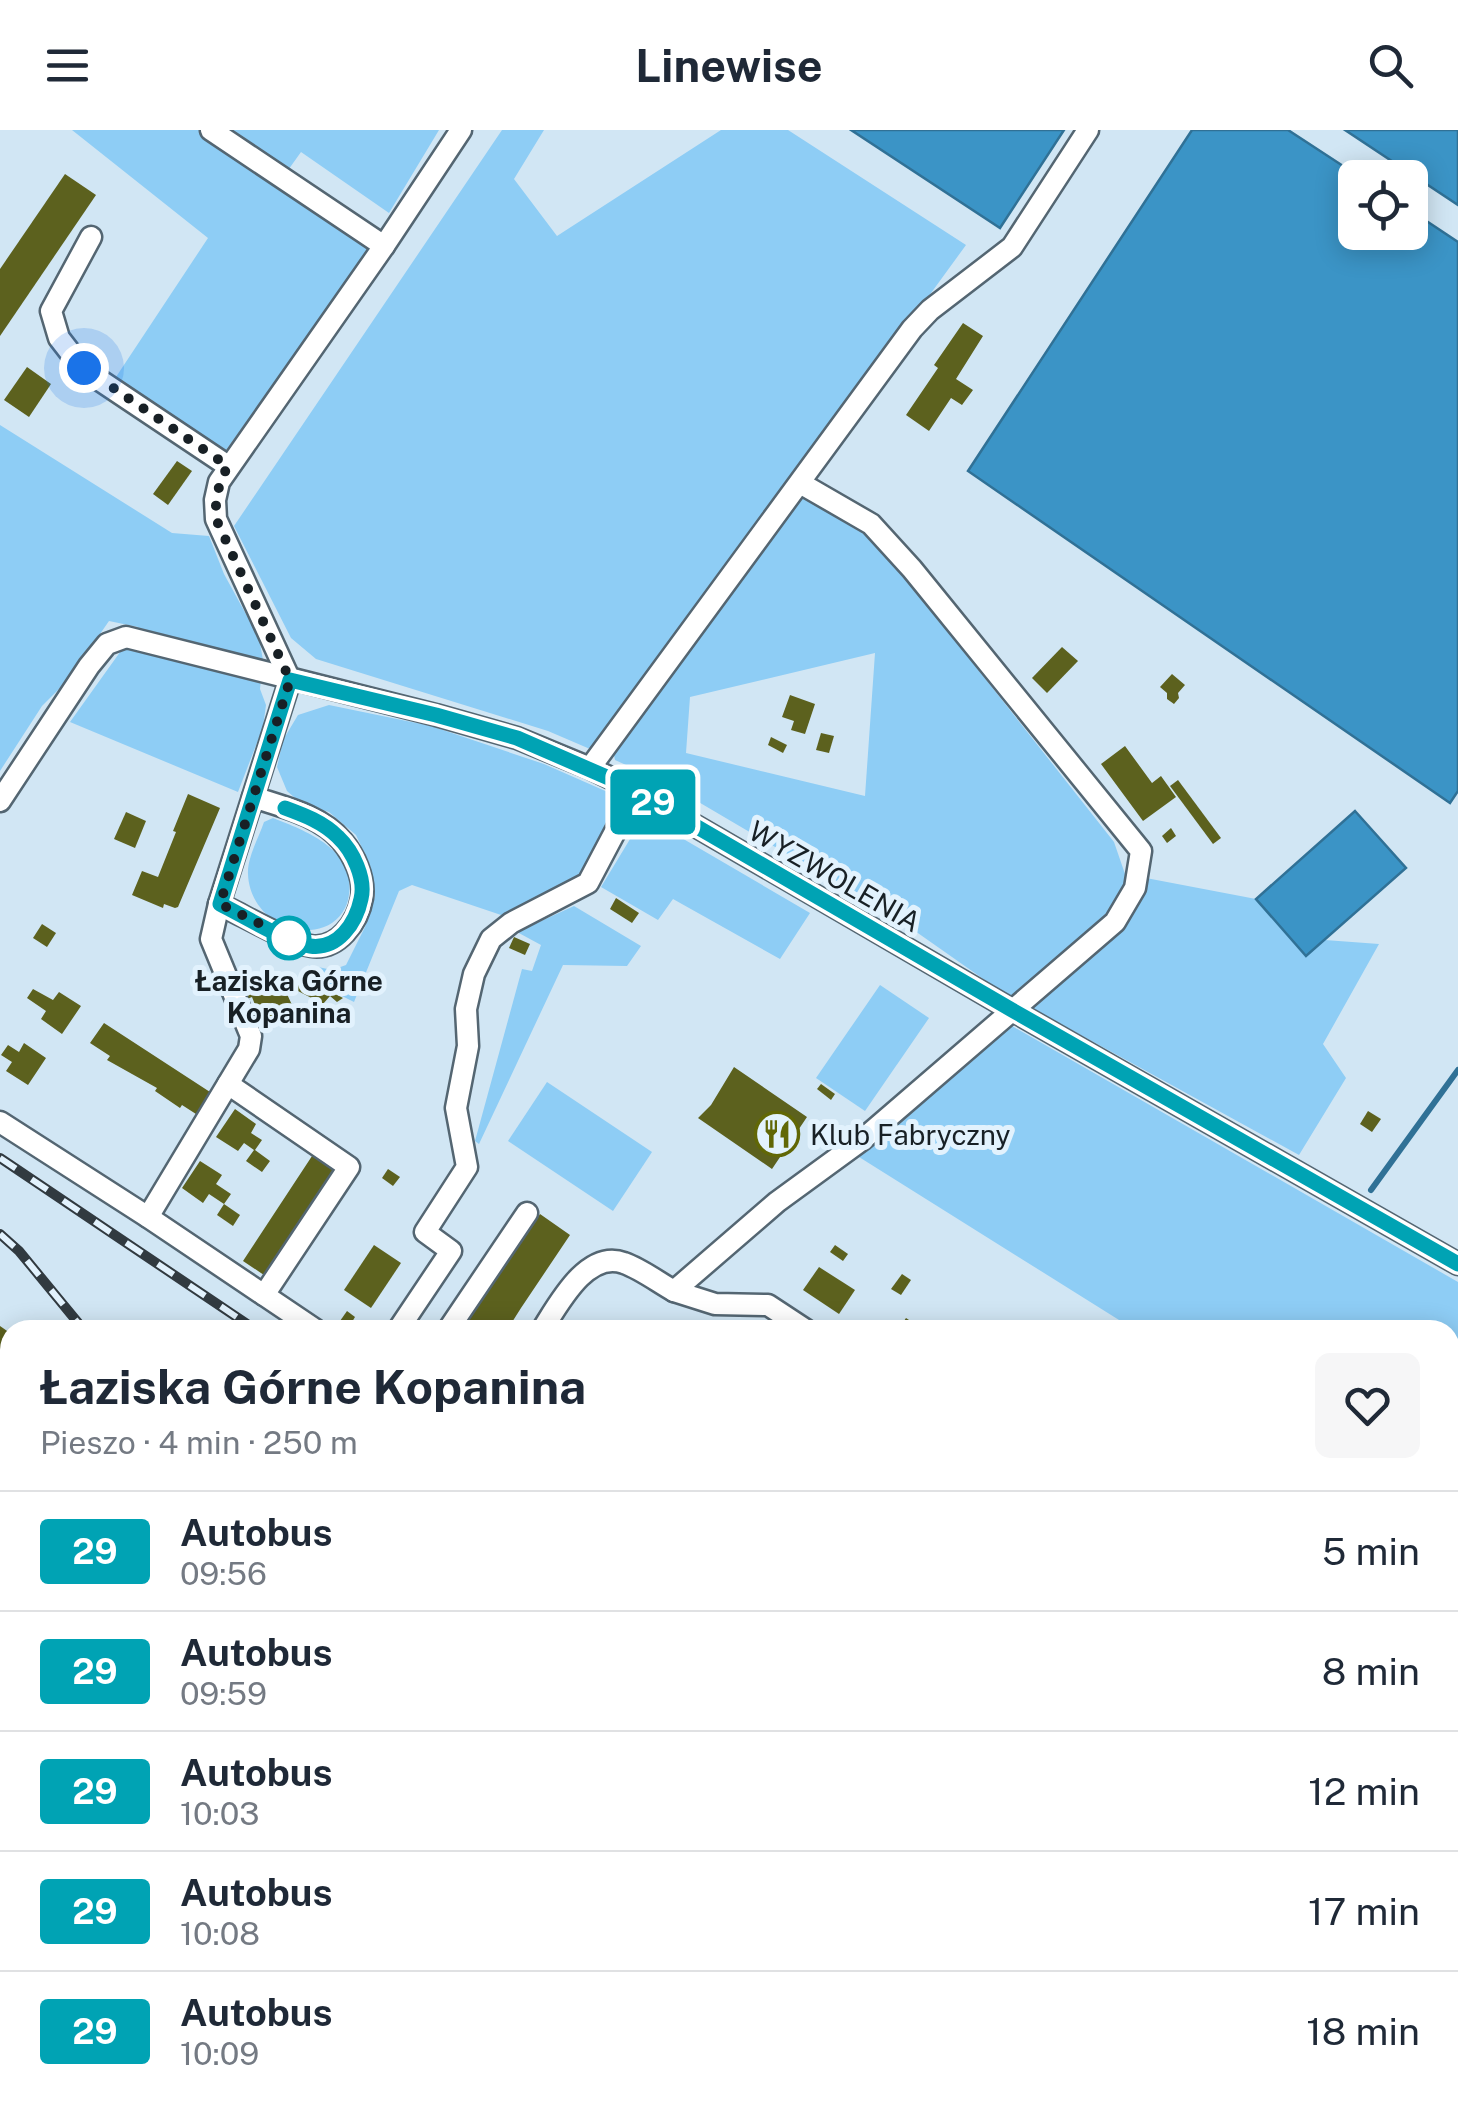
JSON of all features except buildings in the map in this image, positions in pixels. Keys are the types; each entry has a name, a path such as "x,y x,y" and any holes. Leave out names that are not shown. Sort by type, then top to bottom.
{"street":[{"path":"211,130 384,246"},
{"path":"148,1218 249,1049 251,1036 211,939 290,680 216,519 219,482 461,130"},
{"path":"590,768 912,329 930,310 1012,247 1088,130"},
{"path":"91,237 52,311 58,338 84,368 228,466"},
{"path":"674,1291 778,1202 862,1140 1115,922 1135,888 1141,851 872,524 800,483"},
{"name":"WYZWOLENIA","path":"0,801 88,666 108,644 126,637 517,738 636,792 1458,1264"},
{"path":"405,1320 451,1251 425,1232 467,1167 456,1108 468,1046 466,1009 474,974 491,939 511,923 588,883 636,792"},
{"path":"220,904 312,946 334,944 350,927 362,897 358,864 341,838 318,820 253,797"},
{"path":"228,1084 349,1167 264,1295"},
{"path":"0,1122 301,1320"},
{"path":"455,1320 527,1213"},
{"path":"548,1320 568,1290 602,1262 623,1262 674,1291 714,1304 768,1305 791,1320"}],"shaded area":[{"path":"72,130 439,130 389,213 301,152 276,187 369,250 224,453 114,380 208,238"},
{"path":"502,130 544,130 514,179 557,236 721,130 788,130 966,245 602,745 590,749 548,731 316,659 291,638 234,526"},
{"path":"851,130 1064,130 1000,228"},
{"path":"1192,130 1288,130 1338,163 1338,250 1428,250 1428,222 1458,242 1458,791 1450,803 968,471"},
{"path":"1345,130 1458,130 1458,205 1428,185 1428,160 1390,160"},
{"path":"0,425 172,533 209,536 224,574 259,638 263,660 263,727 238,792 70,722 138,627 109,621 68,680 42,706 0,771"},
{"path":"801,495 868,530 1114,842 1125,874 1256,899 1306,955 1325,940 1379,944 1323,1044 1346,1078 1299,1155 999,990 860,897 668,784 615,760 613,750","holes":["875,653 865,796 686,753 690,697"]},
{"path":"329,705 431,726 544,764 619,797 596,857 573,881 507,917 412,885 399,891 354,1002 304,977 309,965 332,970 346,965 375,896 370,865 356,835 329,812 302,804 287,791 277,767 283,740 298,715"},
{"path":"1355,811 1406,868 1306,956 1256,899"},
{"path":"644,816 810,913 780,959 673,899 658,920 601,887"},
{"path":"273,818 315,837 339,856 346,868 348,900 345,909 328,925 310,930 284,926 255,900 249,861 264,822"},
{"path":"574,906 641,946 627,966 563,965 479,1144 475,1141 522,969 532,971 541,945 517,932"},
{"path":"880,985 929,1018 865,1111 816,1078"},
{"path":"1012,1026 1458,1282 1458,1320 1119,1320 859,1157 992,1038"},
{"path":"547,1082 652,1152 613,1211 508,1141"}],"waterway":[{"path":"1371,1190 1458,1070"}],"railway":[{"path":"0,1158 241,1320"},
{"path":"0,1234 19,1251 76,1320"}],"bus line":[{"name":"29","path":"285,808 318,820 341,838 358,864 362,897 350,927 334,944 312,946 289,938 220,904 290,680 517,738 625,785 1458,1264"}],"place":[{"name":"Łaziska Górne Kopanina","path":"289,938"},
{"name":"Klub Fabryczny","path":"777,1134"}],"route":[{"path":"84,368 228,466 219,482 216,519 290,680 220,904 289,938"}]}
